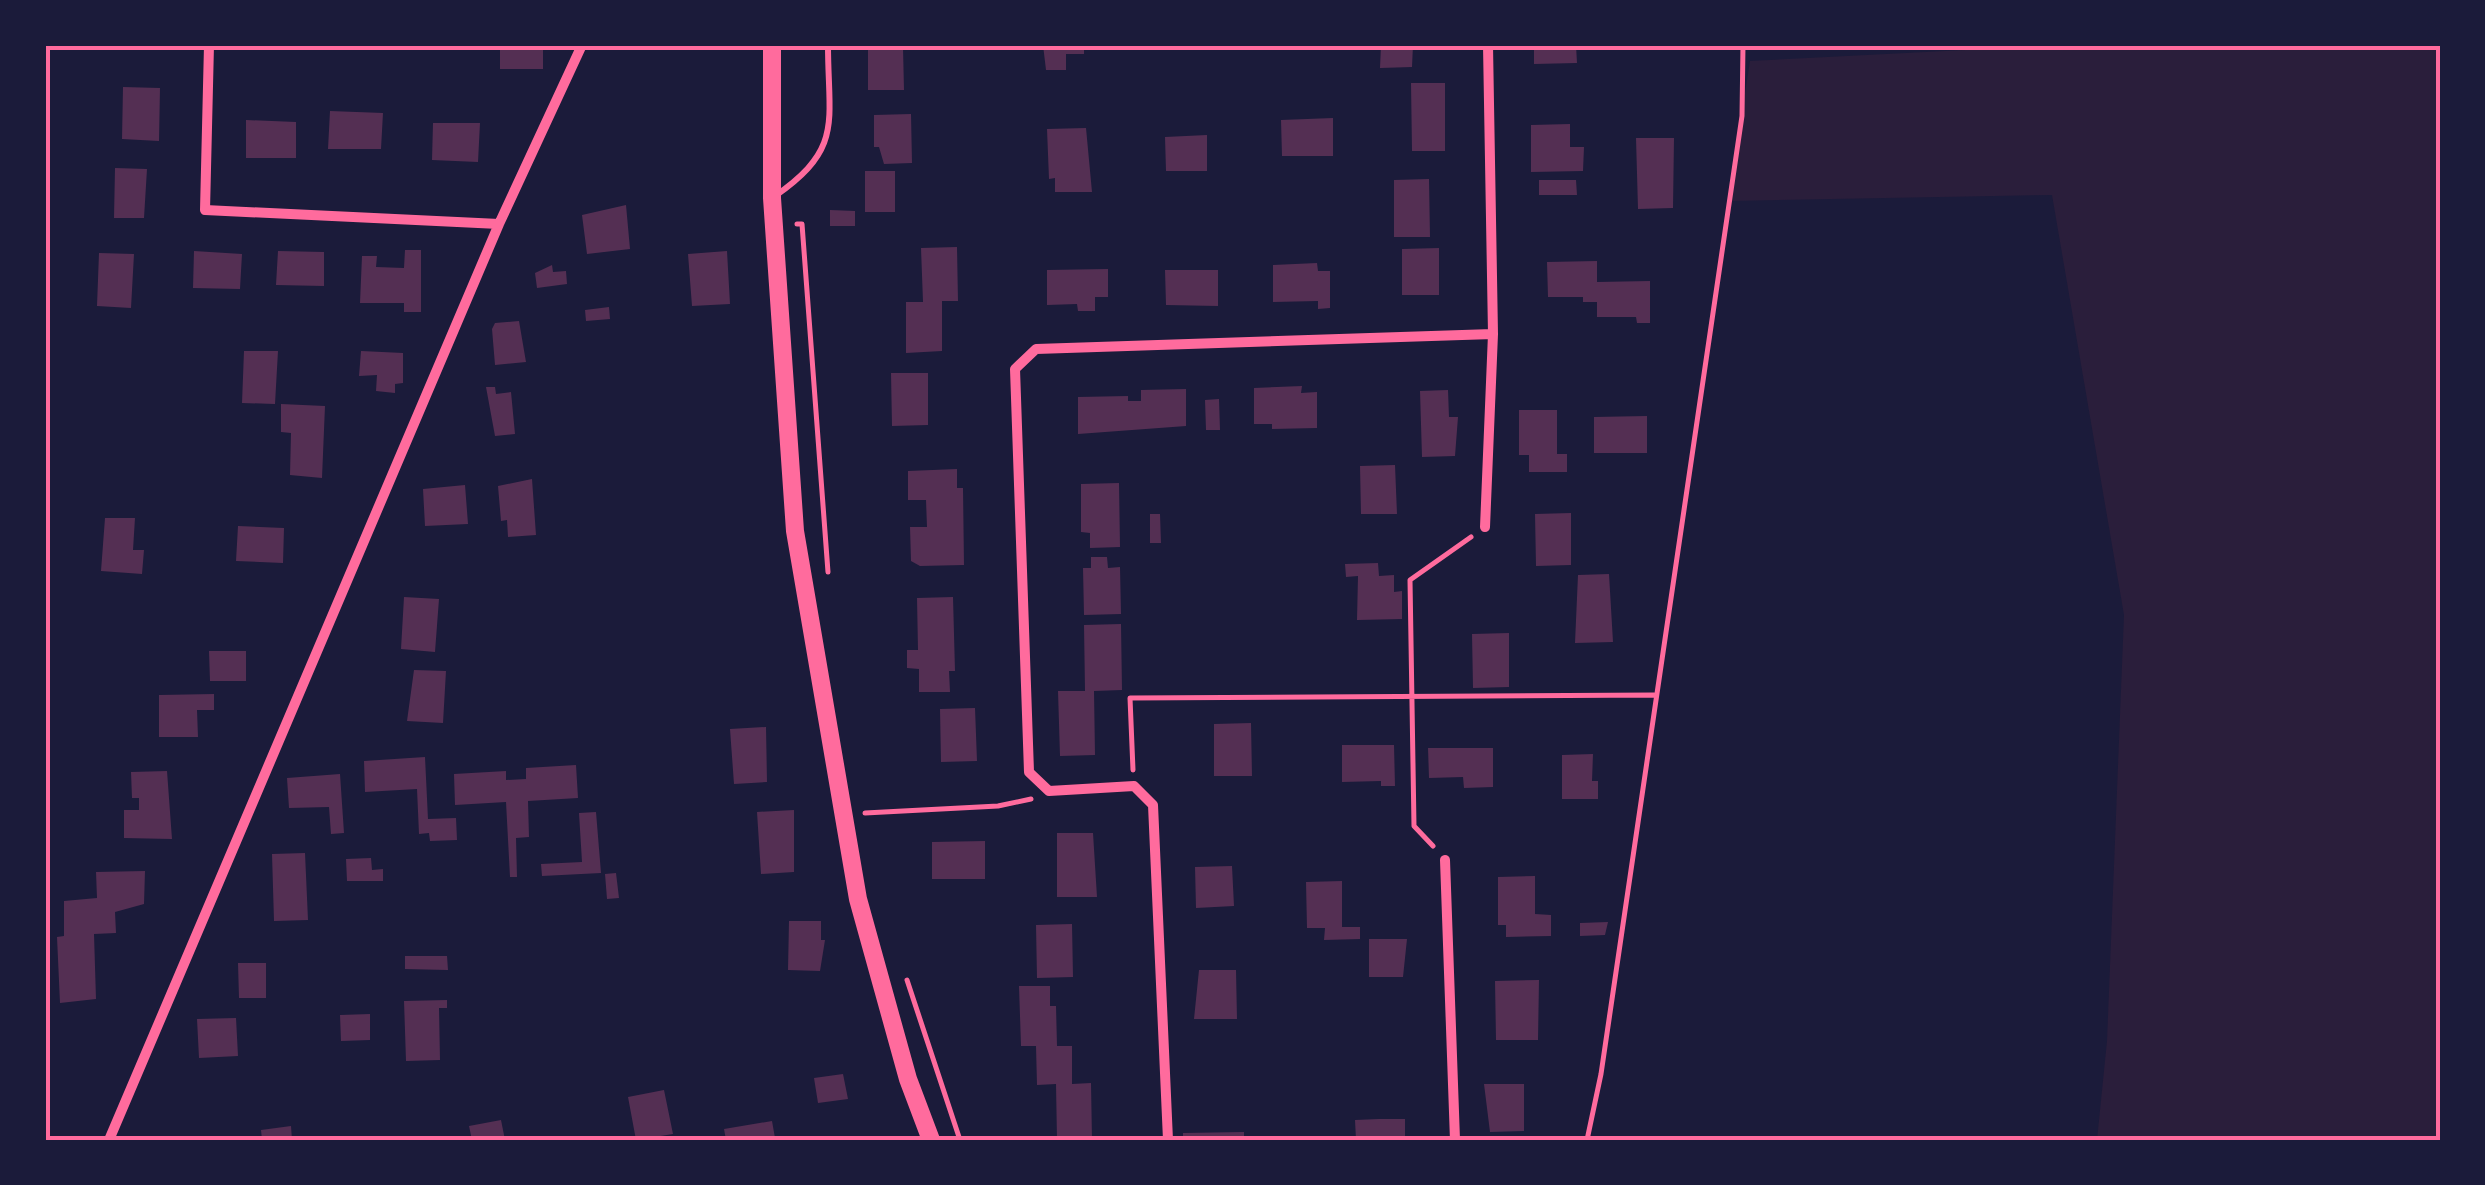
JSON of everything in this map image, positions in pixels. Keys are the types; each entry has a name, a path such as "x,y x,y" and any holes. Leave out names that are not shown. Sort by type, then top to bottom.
{"main road":[{"path":"772,45 772,198 795,530 839,805 863,917 908,1079 931,1140"}],"street":[{"path":"209,45 205,210 500,224"},
{"path":"108,1140 500,224 582,45"},
{"path":"1485,527 1494,334 1488,45"},
{"path":"1168,1140 1153,805 1134,786 1049,790 1029,772 1015,369 1036,350 1494,334"},
{"path":"1445,860 1455,1140"}],"lane":[{"path":"772,198 812,170 828,138 828,45"}],"path":[{"path":"1587,1140 1601,1074 1742,116 1743,45"},
{"path":"774,224 802,224 828,576"},
{"path":"1445,860 1414,826 1410,580 1485,527"},
{"path":"1134,786 1130,698 1654,695"},
{"path":"865,813 998,806 1034,799 1049,790"},
{"path":"862,794 869,832"},
{"path":"906,978 960,1140"}],"shaded area":[{"path":"2064,45 2440,45 2440,1140 2097,1140 2107,1041 2124,615 2052,195 1728,201 1750,61"}],"building":[{"path":"500,45 543,45 543,69 500,69"},
{"path":"1043,45 1084,45 1084,54 1066,54 1066,70 1046,70"},
{"path":"1381,45 1413,45 1412,67 1380,68"},
{"path":"1534,45 1576,45 1577,63 1534,64"},
{"path":"903,47 904,90 868,90 868,48"},
{"path":"1411,83 1445,83 1445,151 1412,151"},
{"path":"123,87 160,88 159,141 122,139"},
{"path":"330,111 383,113 381,149 328,149"},
{"path":"911,114 912,163 884,164 879,147 874,147 874,115"},
{"path":"1333,118 1333,156 1282,156 1281,120"},
{"path":"246,120 296,122 296,158 246,158"},
{"path":"433,123 480,123 478,162 432,160"},
{"path":"1570,124 1570,147 1584,147 1583,171 1531,172 1531,125"},
{"path":"1086,128 1092,192 1055,192 1055,178 1049,179 1047,129"},
{"path":"1207,135 1207,171 1166,171 1165,137"},
{"path":"1636,138 1674,138 1673,208 1638,209"},
{"path":"115,168 147,169 144,218 114,218"},
{"path":"865,171 895,171 895,212 865,212"},
{"path":"1429,179 1430,237 1394,237 1394,180"},
{"path":"1539,180 1576,180 1577,195 1539,195"},
{"path":"626,205 630,249 587,254 582,215"},
{"path":"830,210 855,211 855,226 830,226"},
{"path":"957,247 958,301 942,301 942,351 906,353 906,302 923,302 921,248"},
{"path":"1439,248 1439,295 1402,295 1402,249"},
{"path":"405,250 421,250 421,312 404,312 404,303 360,303 362,256 377,256 376,267 404,268"},
{"path":"194,251 242,254 240,289 193,288"},
{"path":"278,251 324,252 324,286 276,285"},
{"path":"727,251 730,304 692,306 688,254"},
{"path":"99,253 134,254 131,308 97,306"},
{"path":"1597,261 1597,282 1650,281 1650,323 1637,323 1636,317 1597,317 1597,302 1583,302 1583,297 1548,297 1547,262"},
{"path":"1317,263 1318,271 1330,271 1330,308 1318,309 1318,301 1273,302 1273,265"},
{"path":"552,265 553,272 566,271 567,284 537,288 535,273"},
{"path":"1108,269 1108,297 1095,297 1095,311 1078,311 1077,304 1047,305 1047,270"},
{"path":"1165,270 1218,270 1218,306 1166,305"},
{"path":"609,307 610,319 586,321 585,310"},
{"path":"519,321 526,362 495,365 495,323"},
{"path":"244,351 278,351 275,404 242,403"},
{"path":"361,351 403,353 403,383 395,384 395,393 376,391 377,375 359,376"},
{"path":"891,373 928,373 928,425 892,426"},
{"path":"1302,386 1301,393 1317,392 1317,428 1272,429 1272,424 1254,424 1254,388"},
{"path":"486,387 495,387 496,394 511,392 515,434 495,436"},
{"path":"1186,389 1186,426 1078,434 1078,397 1128,396 1128,401 1141,401 1141,390"},
{"path":"1448,390 1449,417 1458,417 1455,456 1422,457 1420,391"},
{"path":"1219,399 1220,430 1206,430 1205,400"},
{"path":"281,404 325,406 322,478 290,475 291,433 281,432"},
{"path":"1519,410 1557,410 1557,454 1567,454 1567,472 1529,472 1529,455 1519,455"},
{"path":"1647,416 1647,453 1594,453 1594,417"},
{"path":"1395,465 1397,514 1361,514 1360,466"},
{"path":"957,469 957,488 963,488 964,565 920,566 911,561 910,527 927,527 926,500 908,500 908,471"},
{"path":"532,479 536,535 508,537 507,520 501,521 498,486"},
{"path":"1119,483 1120,547 1090,548 1090,533 1081,532 1081,484"},
{"path":"465,485 468,524 425,526 423,489"},
{"path":"1571,513 1571,565 1536,566 1535,514"},
{"path":"1150,514 1160,514 1161,543 1150,543"},
{"path":"105,518 135,518 133,550 144,550 142,574 101,571"},
{"path":"238,526 284,528 283,563 236,561"},
{"path":"1091,557 1107,557 1108,568 1120,567 1121,614 1084,615 1083,568 1091,568"},
{"path":"1378,563 1379,576 1394,575 1394,592 1402,591 1402,619 1357,620 1358,576 1346,577 1345,564"},
{"path":"1609,574 1613,642 1575,643 1578,575"},
{"path":"404,597 439,599 435,652 401,649"},
{"path":"953,597 955,671 949,671 950,692 919,692 919,669 907,668 907,650 918,650 917,598"},
{"path":"1121,624 1122,690 1094,691 1095,755 1060,756 1058,691 1085,691 1084,625"},
{"path":"1509,633 1509,687 1473,688 1472,634"},
{"path":"209,651 246,651 246,681 210,681"},
{"path":"414,670 446,671 443,723 407,721"},
{"path":"214,694 214,710 197,710 198,737 159,737 159,695"},
{"path":"975,708 977,761 941,762 940,709"},
{"path":"1251,723 1252,776 1214,776 1214,724"},
{"path":"766,727 767,782 734,784 730,729"},
{"path":"1342,745 1394,745 1395,786 1381,786 1381,781 1342,782"},
{"path":"1428,748 1493,748 1493,787 1464,788 1463,777 1429,778"},
{"path":"1593,754 1592,781 1598,781 1598,799 1562,799 1562,755"},
{"path":"425,757 428,819 456,818 457,840 430,841 429,833 419,834 417,789 365,792 364,761"},
{"path":"576,765 578,798 528,801 529,837 516,838 517,877 510,877 506,802 455,805 454,774 506,771 506,780 526,779 526,768"},
{"path":"167,771 172,839 124,838 124,810 139,810 139,798 132,798 131,772"},
{"path":"340,774 344,833 331,834 329,807 289,808 287,778"},
{"path":"794,810 794,872 761,874 757,812"},
{"path":"596,812 601,873 542,876 541,864 582,862 579,813"},
{"path":"1057,833 1093,833 1097,897 1057,897"},
{"path":"985,841 985,879 932,879 932,842"},
{"path":"305,853 308,920 274,921 272,854"},
{"path":"371,858 372,870 383,869 383,881 347,881 346,859"},
{"path":"1232,866 1234,906 1196,908 1195,867"},
{"path":"145,871 144,904 115,912 116,933 94,934 96,999 60,1003 57,937 64,936 64,901 97,898 96,872"},
{"path":"616,873 619,898 607,899 605,874"},
{"path":"1535,876 1535,914 1551,915 1551,936 1506,937 1506,925 1498,925 1498,877"},
{"path":"1342,881 1342,927 1360,927 1360,939 1324,940 1325,928 1307,928 1306,882"},
{"path":"789,921 821,921 821,940 825,940 820,971 788,970"},
{"path":"1608,922 1605,935 1580,936 1580,923"},
{"path":"1072,924 1073,977 1037,978 1036,925"},
{"path":"1369,939 1407,939 1403,977 1369,977"},
{"path":"405,956 447,956 448,970 405,969"},
{"path":"238,963 266,963 266,998 239,998"},
{"path":"1199,970 1236,970 1237,1019 1194,1019"},
{"path":"1539,980 1538,1040 1496,1040 1495,981"},
{"path":"1019,986 1050,986 1050,1006 1056,1006 1057,1046 1072,1046 1072,1084 1091,1083 1092,1140 1057,1140 1056,1084 1037,1085 1036,1046 1021,1046"},
{"path":"447,1000 447,1008 439,1008 440,1060 406,1061 404,1001"},
{"path":"370,1014 370,1040 341,1041 340,1015"},
{"path":"236,1018 238,1056 199,1058 197,1019"},
{"path":"843,1074 848,1099 818,1103 814,1078"},
{"path":"1484,1084 1524,1084 1524,1131 1490,1132"},
{"path":"664,1090 673,1134 636,1140 628,1097"},
{"path":"1405,1119 1405,1140 1356,1140 1355,1120"},
{"path":"501,1120 505,1140 472,1140 469,1126"},
{"path":"772,1121 775,1138 726,1140 724,1129"},
{"path":"291,1126 292,1140 262,1140 261,1130"},
{"path":"1244,1132 1244,1140 1183,1140 1183,1133"}]}
